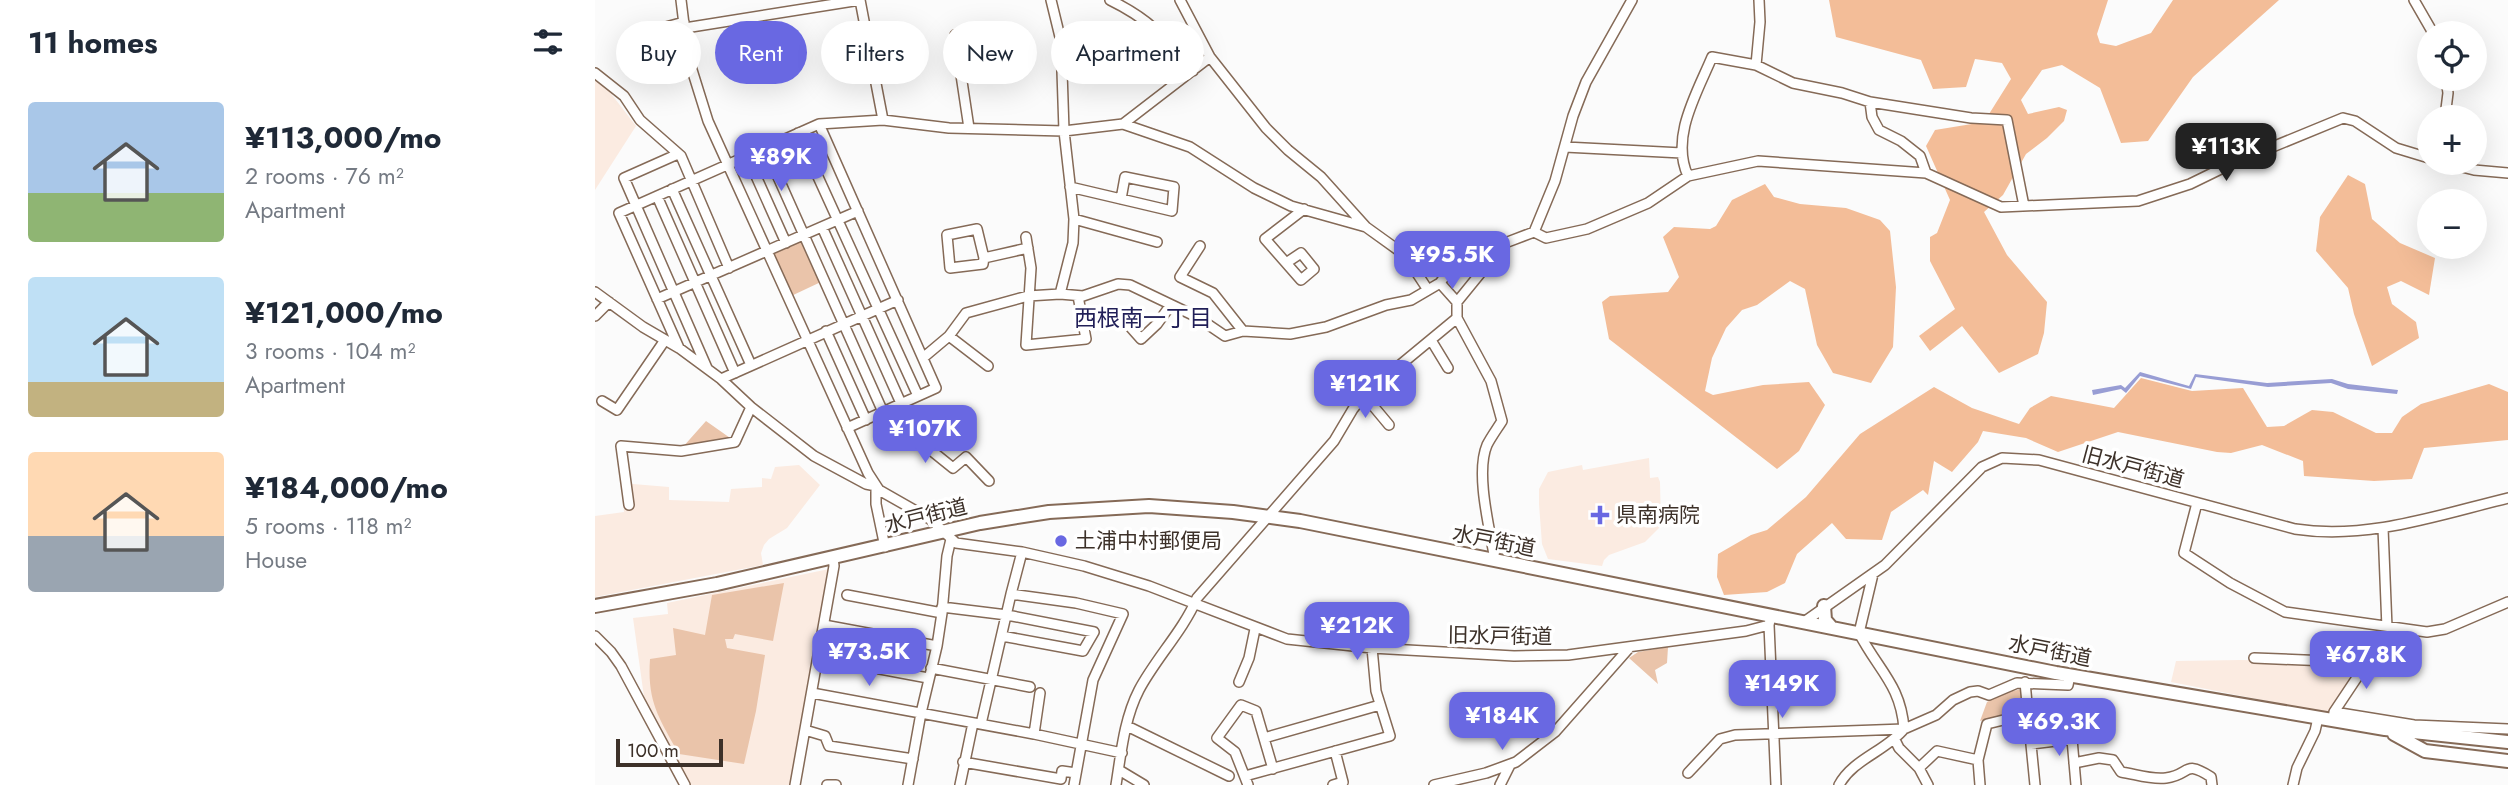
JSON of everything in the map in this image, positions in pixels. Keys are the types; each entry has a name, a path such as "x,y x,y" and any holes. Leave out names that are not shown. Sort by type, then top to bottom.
{"highway":[{"name":"水戸街道","path":"595,606 717,584 948,535 1005,518 1100,507 1189,508 1269,516 1495,560 1770,620 1804,622 2070,675 2318,718 2334,716 2385,729 2504,741"},
{"path":"1824,606 1825,620 1832,628"},
{"path":"2385,729 2425,751 2508,761"}],"street":[{"path":"681,0 684,21"},
{"path":"701,23 860,0 883,120"},
{"path":"1051,0 1062,41 1064,131 1074,219 1073,243 1060,294"},
{"path":"1109,0 1135,12 1147,21"},
{"path":"1180,0 1210,57 1266,128 1321,177 1366,226 1405,255 1427,290"},
{"path":"1493,242 1505,243 1534,232 1555,181 1586,82 1632,0"},
{"path":"1756,65 1759,0"},
{"path":"2414,0 2426,21"},
{"path":"1204,62 1210,57"},
{"path":"1688,176 1682,164 1686,119 1712,57 1756,65 1793,83 1870,102 1971,118 2007,120 2024,206"},
{"path":"595,73 624,96 640,120 678,153 729,268"},
{"path":"697,84 705,110 807,340 876,486 876,504 885,547"},
{"path":"962,84 969,128"},
{"path":"1123,124 1176,84"},
{"path":"1870,102 1872,117 1879,130 1901,141 1920,156 1926,173"},
{"path":"1534,232 1546,238 1587,229 1648,203 1688,176 1758,161 1926,173 2001,207 2104,204 2147,198 2190,184 2231,164 2343,118 2355,121 2396,148 2417,154"},
{"path":"679,348 619,213 819,124 883,120 969,128 1064,131 1123,124 1190,146 1254,188 1291,206 1366,226"},
{"path":"819,124 936,387 847,428"},
{"path":"798,133 918,396"},
{"path":"1565,147 1682,153"},
{"path":"765,148 883,412"},
{"path":"678,153 624,178 708,369"},
{"path":"747,156 786,243"},
{"path":"2487,171 2508,173"},
{"path":"1070,187 1121,199 1172,211 1174,187 1125,177 1121,199"},
{"path":"672,189 751,365"},
{"path":"657,196 735,373"},
{"path":"1286,263 1265,239 1304,209"},
{"path":"657,299 858,211"},
{"path":"1074,219 1157,242"},
{"path":"822,227 917,439 953,468 966,457 989,481"},
{"path":"977,229 983,258 983,264 950,268 947,235 977,229"},
{"path":"1026,237 1031,268 1026,345 1086,339 1078,296"},
{"path":"1495,560 1485,503 1483,468 1486,447 1502,421 1491,380 1457,318 1457,302 1505,243"},
{"path":"1200,246 1180,277 1213,293 1243,331"},
{"path":"983,258 1028,248"},
{"path":"924,357 949,336 966,313 1028,296 1078,296 1118,284 1129,285 1197,317 1225,336 1243,331 1290,334 1326,327 1386,305 1411,300 1440,283 1453,266"},
{"path":"1440,283 1457,302"},
{"path":"595,292 708,369 814,456 866,484 876,486 930,519 948,535 937,646 908,785"},
{"path":"721,379 898,300"},
{"path":"595,316 610,302"},
{"path":"1125,321 1141,340 1170,306"},
{"path":"1116,785 1127,726 1138,691 1196,598 1334,441 1364,395 1457,318"},
{"path":"826,331 866,420"},
{"path":"949,336 988,366"},
{"path":"603,401 617,410 665,340"},
{"path":"1431,340 1448,368"},
{"path":"1364,395 1389,425"},
{"path":"629,505 621,446 681,451 735,442 751,407"},
{"name":"旧水戸街道","path":"1804,622 1873,574 1917,535 1982,467 2002,458 2039,460 2295,529 2324,533 2383,528 2508,498"},
{"path":"2197,503 2184,553 2230,583 2285,612 2410,632 2436,631 2508,602"},
{"path":"2383,528 2387,628 2381,653 2364,668 2334,716 2414,725 2508,729"},
{"name":"旧水戸街道","path":"948,535 966,545 1022,552 1084,566 1149,586 1255,629 1287,639 1372,648 1514,656 1568,655 1747,631 1770,620"},
{"path":"960,785 963,762 991,681 1022,552"},
{"path":"795,785 834,566 833,558"},
{"path":"1839,785 1854,767 1895,740 1904,729 1899,696 1859,633 1873,574"},
{"path":"1011,594 1076,603 1123,614 1093,680 1075,785"},
{"path":"847,595 942,610 1007,615 1094,632 1083,651 1002,636"},
{"path":"1770,620 1776,785"},
{"path":"824,625 937,646"},
{"path":"1239,681 1249,658 1255,629"},
{"path":"595,636 621,666 685,785"},
{"path":"821,640 856,652 864,666 1030,687"},
{"path":"1434,785 1510,765 1555,733 1630,647"},
{"path":"1273,769 1256,711 1241,705 1217,738 1235,752 1247,781 1273,769 1390,736 1376,691 1372,648"},
{"path":"2254,659 2328,661 2364,668"},
{"path":"1688,773 1720,739 1735,735 1904,729 1935,715 1953,700 1970,692 1978,691 1989,695 2010,685 2025,682 2068,685 2070,675"},
{"path":"2025,682 2035,785"},
{"path":"812,693 1122,753"},
{"path":"1034,734 1040,693"},
{"path":"1264,738 1381,705"},
{"path":"1980,785 1978,760 1987,724 2028,714"},
{"path":"2293,785 2297,768 2315,731 2318,718"},
{"path":"1127,726 1229,776"},
{"path":"805,730 825,736 829,746 913,759"},
{"path":"2031,744 2073,739 2076,785"},
{"path":"1895,740 1899,748 1919,768 1929,785"},
{"path":"1333,785 1343,782 1335,751"},
{"path":"1919,768 1937,751 1978,760"},
{"path":"2074,763 2099,758 2113,760 2121,772 2157,778 2174,776 2191,767 2211,777 2212,785"},
{"path":"2485,759 2508,768"},
{"path":"963,762 1061,779 1062,771 1076,774"},
{"path":"1500,785 1510,765"},
{"path":"1119,770 1144,785"},
{"path":"827,785 836,785"}],"shaded area":[{"path":"1829,0 2108,0 2097,34 2100,43 2116,46 2151,33 2173,0 2279,0 2193,77 2148,141 2121,143 2100,88 2062,65 2042,70 2021,100 2028,114 2059,107 2067,110 2064,121 2026,154 2003,195 1984,212 2007,255 2047,302 2044,333 2038,354 1999,373 1962,326 1930,351 1919,336 1955,309 1930,261 1930,237 1937,233 1950,200 1926,146 1935,130 1984,122 2011,79 2002,63 1975,59 1966,87 1933,89 1921,60 1836,37"},
{"path":"595,80 609,91 636,126 595,190"},
{"path":"2348,175 2365,184 2372,219 2400,243 2417,250 2417,259 2435,259 2429,295 2401,281 2387,287 2392,304 2416,322 2419,338 2372,366 2348,288 2316,251 2320,217"},
{"path":"1765,184 1774,197 1800,204 1846,208 1880,220 1890,231 1896,287 1893,347 1871,383 1833,373 1817,345 1805,289 1790,281 1757,305 1742,310 1726,328 1712,358 1705,391 1713,395 1763,385 1809,382 1825,405 1799,451 1777,469 1609,339 1602,302 1610,296 1668,292 1679,277 1663,237 1674,227 1710,229 1716,226 1732,200"},
{"path":"803,237 823,281 789,297 769,253"},
{"path":"2141,378 2192,391 2243,388 2267,427 2284,426 2312,410 2333,412 2376,433 2392,433 2402,417 2421,404 2489,384 2508,392 2508,440 2424,448 2412,479 2374,481 2304,476 2303,461 2262,445 2231,453 2217,452 2118,432 2058,452 2026,438 1983,431 1978,442 1952,472 1934,461 1928,495 1923,490 1891,512 1882,540 1846,539 1832,523 1797,554 1785,583 1767,592 1724,595 1717,577 1718,554 1751,535 1767,530 1806,497 1860,434 1934,387 1972,408 2019,424 2030,408 2051,396 2114,408"},
{"path":"706,421 733,440 682,448"},
{"name":"県南病院","path":"1649,458 1650,478 1658,477 1660,482 1661,526 1645,542 1609,555 1602,566 1548,559 1542,544 1539,489 1548,472 1582,465 1583,470"},
{"path":"799,465 820,485 787,528 764,545 761,553 763,565 595,597 595,516 624,512 621,483 669,487 669,500 729,502 731,489 762,487 762,478 771,479 775,467"},
{"path":"829,569 792,785 689,785 645,704 633,618 668,614 667,603"},
{"path":"784,583 773,641 735,634 733,639 725,639 727,648 765,655 744,764 679,754 656,709 650,687 650,659 676,655 673,628 705,635 712,595"},
{"path":"1668,647 1667,663 1655,670 1658,684 1629,658 1638,652"},
{"path":"2176,661 2329,662 2361,670 2328,713 2171,682"},
{"path":"2022,689 2023,709 1980,721 1987,702 2003,693"}],"water":[{"path":"2140,372 2189,386 2195,374 2267,383 2332,379 2348,384 2398,390 2397,394 2348,389 2331,383 2268,387 2196,377 2191,389 2140,376 2126,393 2121,389 2093,395 2092,390 2121,385 2125,388"}],"place":[{"name":"県南病院","path":"1600,515"},
{"name":"土浦中村郵便局","path":"1061,541"}],"district":[{"name":"西根南一丁目","path":"1143,318"}]}
